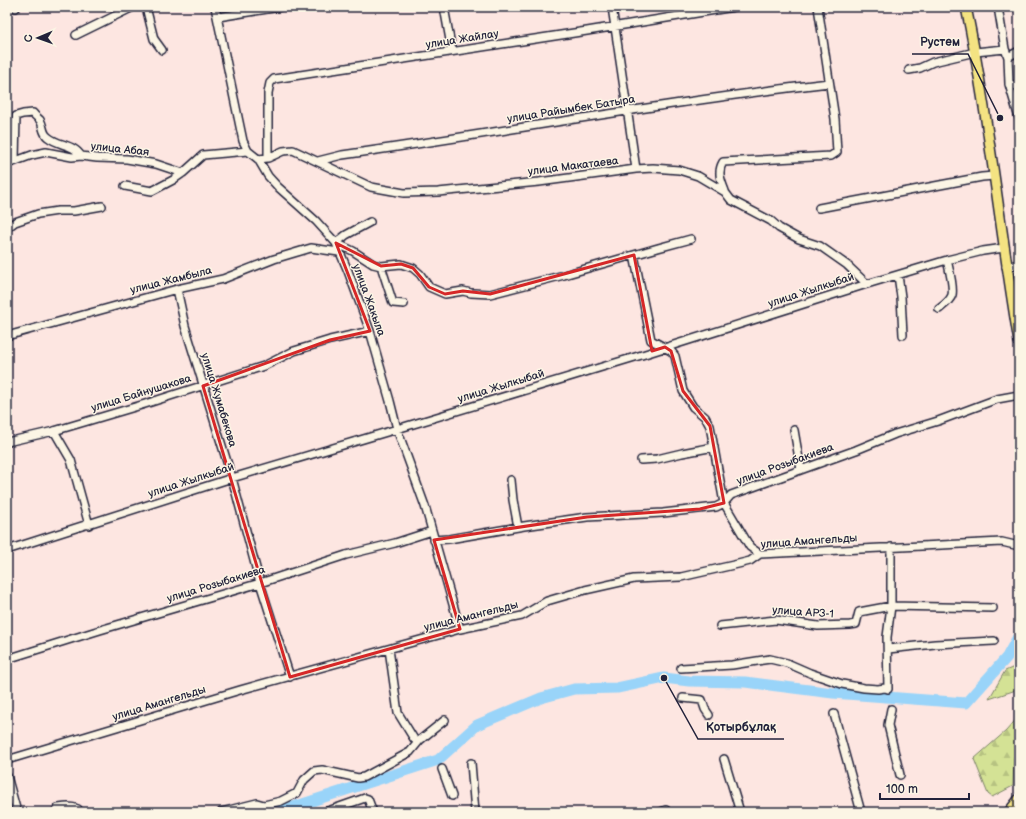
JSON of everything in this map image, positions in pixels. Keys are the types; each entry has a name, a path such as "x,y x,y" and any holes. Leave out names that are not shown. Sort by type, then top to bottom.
{"main road":[{"path":"966,7 975,52 1006,267 1019,342"},
{"path":"1009,812 1019,799"}],"street":[{"path":"76,35 132,7"},
{"path":"146,7 154,39 162,50"},
{"path":"125,186 152,192 173,180 203,156 248,151 243,141 215,7"},
{"path":"218,17 280,7"},
{"path":"444,7 452,51"},
{"path":"612,7 636,169"},
{"name":"улица Жайлау","path":"268,158 268,93 270,83 274,79 734,7"},
{"path":"725,192 720,181 720,168 723,162 831,156 837,152 835,119 818,7"},
{"path":"998,7 1005,49 1008,57 1009,84 1019,118"},
{"path":"909,70 920,68 933,62 975,52 1005,49"},
{"path":"1008,57 1019,51"},
{"name":"улица Райымбек Батыра","path":"318,161 342,155 628,111 770,90 829,83"},
{"path":"1009,84 1019,86"},
{"path":"15,161 16,116 33,113 40,120 44,133 49,138 60,144 71,147 78,151 81,156"},
{"name":"улица Макатаева","path":"258,159 268,158 283,151 293,150 372,187 404,193 438,192 539,182 636,169 653,168 679,170 698,176 725,192 732,200 799,239 820,246 847,265 867,284"},
{"name":"улица Жакыла","path":"248,151 258,159 268,176 278,187 316,221 336,243 370,331 397,429 425,506 460,629"},
{"name":"улица Абая","path":"7,163 46,152 72,157 81,156 127,159 156,164 182,173"},
{"path":"819,208 994,176"},
{"path":"7,228 15,222 38,214 74,211 102,206"},
{"path":"370,222 346,235 336,243 353,251 373,264 381,266 401,264 414,268 429,287 445,294 463,291 490,294 564,276 691,240"},
{"name":"улица Жамбыла","path":"7,336 177,289 223,279 274,259 311,248 339,252"},
{"name":"улица Жылкыбай","path":"7,550 232,478 645,354 867,284 947,260 983,251 1004,248"},
{"path":"634,255 651,340 645,354"},
{"path":"939,309 948,302 952,295 951,278 947,260"},
{"path":"1006,267 1019,264"},
{"path":"381,266 392,304 404,304"},
{"path":"898,275 903,335"},
{"name":"улица Жумабекова","path":"177,289 185,326 232,478 260,583 290,677"},
{"name":"улица Байнушакова","path":"7,442 54,431 204,386 264,366 294,351 330,340 370,331"},
{"path":"651,340 665,347 675,356 683,391 693,407 705,417 710,426 724,503 750,547 760,554"},
{"name":"улица Розыбакиева","path":"434,540 449,539 587,517 716,507 724,503 731,495 896,434 938,421 997,399 1019,395"},
{"path":"794,430 801,470"},
{"path":"54,431 71,460 89,525"},
{"path":"641,460 657,459 714,447"},
{"path":"511,480 518,527"},
{"name":"улица Розыбакиева","path":"7,660 100,630 260,583 346,555 387,545 432,531"},
{"name":"улица Амангельды","path":"7,760 240,690 460,629 522,616 547,601 585,590 634,579 681,577 750,561 760,554 1002,542 1019,546"},
{"path":"681,668 732,665 770,659 788,663 810,673 842,684 864,688 888,689 888,637 891,606 891,547"},
{"name":"улица АРЗ-1","path":"720,626 776,620 818,626 850,625 856,624 859,612 891,606 993,608"},
{"path":"888,649 994,640"},
{"path":"389,649 398,713 414,739 418,742"},
{"path":"683,698 702,700 709,716"},
{"path":"891,709 888,725 900,774"},
{"path":"834,714 861,812"},
{"path":"221,812 257,803 264,805 281,801 297,793 304,780 314,771 322,770 358,778 364,777 410,752 418,742 445,720"},
{"path":"724,759 740,812"},
{"path":"471,763 475,812"},
{"path":"442,769 452,796"},
{"path":"7,776 17,812"},
{"path":"325,812 365,798 368,799 373,812"},
{"path":"56,812 58,808 64,807 74,807 78,809 79,812"}],"highlighted area":[{"path":"336,243 381,266 401,264 413,268 429,287 445,294 463,291 490,294 634,255 652,351 665,347 671,351 683,391 710,426 724,503 700,509 587,517 434,540 460,629 290,677 203,386 330,340 370,331"}],"green space":[{"path":"1019,665 1019,689 989,699 1005,671"},
{"path":"1019,716 1019,753 1014,757 1013,786 992,797 988,794 974,759 1006,731"}],"waterway":[{"path":"278,812 438,760 477,725 541,698 574,689 617,688 664,678 689,681 745,682 833,693 966,703 1007,657 1019,635"}],"place":[{"name":"Рустем","path":"1000,118"},
{"name":"Қотырбұлақ","path":"664,678"}]}
